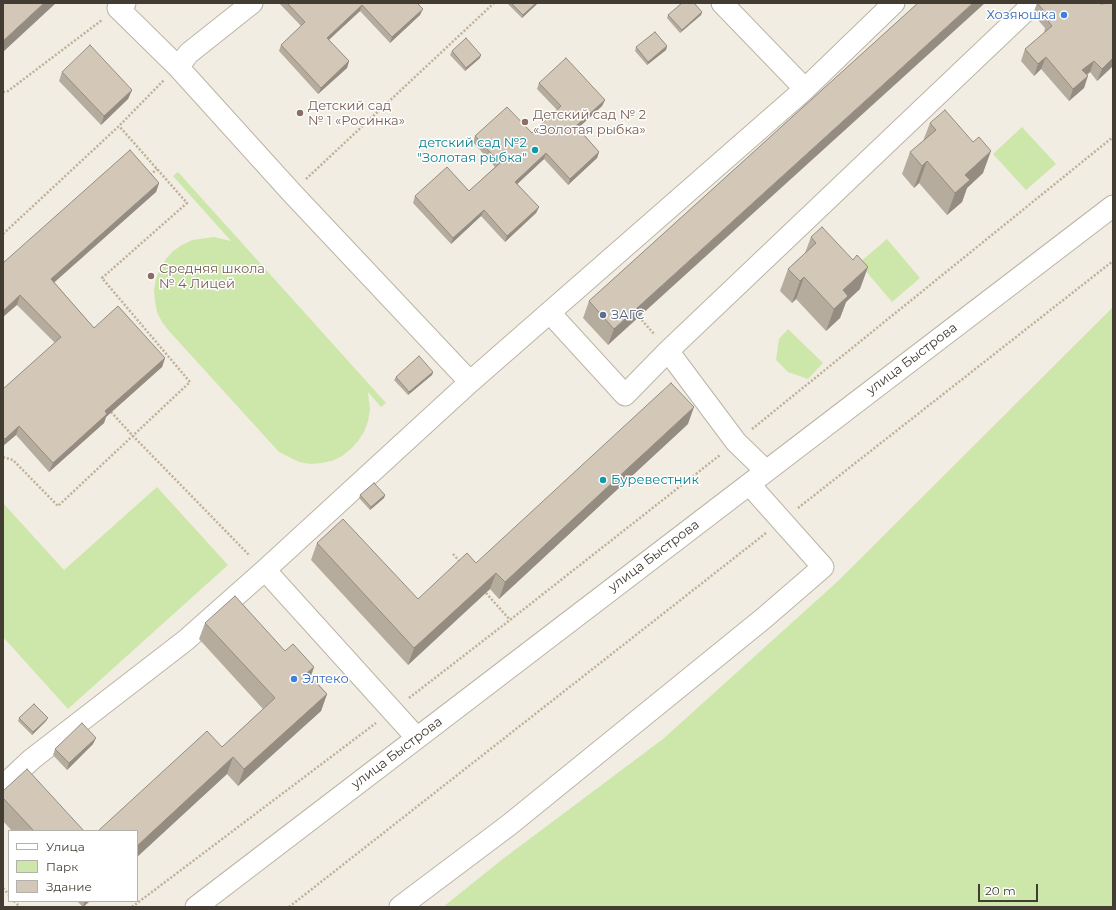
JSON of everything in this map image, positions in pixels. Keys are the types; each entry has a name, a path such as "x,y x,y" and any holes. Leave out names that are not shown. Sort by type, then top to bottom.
{"street":[{"path":"178,67 189,53 252,3"},
{"path":"722,3 805,89"},
{"path":"3,786 32,759 186,640 265,570 470,382 805,89 894,3"},
{"path":"550,313 624,395 662,344 1034,3"},
{"path":"122,6 292,192 470,382"},
{"name":"улица Быстрова","path":"196,907 1113,206"},
{"path":"662,344 736,442 766,471"},
{"path":"400,907 509,825 764,618 823,567 750,484"},
{"path":"265,570 417,738"}],"path":[{"path":"292,192 494,3"},
{"path":"3,92 8,91 122,6"},
{"path":"3,234 119,126 178,67"},
{"path":"3,457 13,460 58,506 190,382 102,278 187,203 119,126"},
{"path":"132,907 510,620 736,442 1113,137"},
{"path":"149,176 157,169"},
{"path":"289,907 1113,261"},
{"path":"639,317 662,344"},
{"path":"112,412 132,436 265,570"},
{"path":"453,554 463,566"},
{"path":"486,593 510,620"}],"green space":[{"path":"1022,127 1056,164 1026,190 993,154"},
{"path":"178,172 386,403 381,407 368,392 370,410 364,432 351,449 342,456 332,461 310,464 299,462 279,452 162,322 157,312 154,290 156,279 166,259 173,251 192,240 214,237 231,241 173,176"},
{"path":"887,239 920,278 892,302 859,263"},
{"path":"1113,307 1113,907 443,907 504,858 663,739 837,582"},
{"path":"788,329 823,363 808,379 788,372 776,360 779,339"},
{"path":"157,487 228,565 68,709 3,637 3,503 64,570"}],"building":[{"path":"3,3 44,3 3,41"},
{"path":"287,3 417,3 423,9 392,37 362,5 327,38 349,61 321,88 281,45 305,22"},
{"path":"511,3 536,3 523,15"},
{"path":"682,3 694,3 702,12 682,30 668,15"},
{"path":"918,3 973,3 614,329 589,301"},
{"path":"1037,3 1113,3 1113,58 1102,69 1094,61 1082,70 1088,76 1073,89 1046,57 1038,64 1025,49 1052,26 1048,21 1051,19"},
{"path":"655,32 667,46 648,62 636,47"},
{"path":"466,38 481,55 466,68 452,51"},
{"path":"90,45 132,90 104,116 62,72"},
{"name":"детский сад №2 \"Золотая рыбка\"","path":"566,58 605,100 576,126 599,152 570,179 546,153 515,182 539,207 507,236 484,210 453,238 415,196 447,167 469,191 500,163 475,136 507,107 532,133 561,106 539,83"},
{"path":"945,110 973,142 979,137 991,151 965,175 970,180 955,193 927,161 922,166 910,152 936,130 930,123"},
{"path":"130,150 159,183 51,279 94,328 118,306 165,358 105,411 107,414 53,463 19,426 5,439 3,437 3,389 61,337 20,295 3,311 3,263"},
{"path":"822,227 853,260 857,255 868,267 843,290 848,296 834,309 804,277 800,281 788,269 816,243 811,237"},
{"path":"419,356 433,372 409,392 396,377"},
{"name":"Буревестник","path":"671,383 694,407 505,582 496,573 414,648 317,543 343,519 418,599 467,553 476,563"},
{"path":"374,483 385,495 371,507 360,495"},
{"path":"235,596 285,651 293,644 314,667 307,673 327,694 244,769 233,757 138,845 138,830 99,830 207,731 222,747 275,698 205,623"},
{"path":"34,704 48,718 33,732 19,718"},
{"path":"82,723 96,738 69,763 55,749"},
{"path":"27,769 83,830 33,830 3,798 3,791"}],"place":[{"name":"Хозяюшка","path":"1064,15"},
{"name":"Детский сад № 1 «Росинка»","path":"300,113"},
{"name":"Детский сад № 2 «Золотая рыбка»","path":"525,122"},
{"name":"детский сад №2 \"Золотая рыбка\"","path":"535,150"},
{"name":"Средняя школа № 4 Лицей","path":"151,276"},
{"name":"ЗАГС","path":"603,315"},
{"name":"Буревестник","path":"603,480"},
{"name":"Элтеко","path":"294,679"}]}
